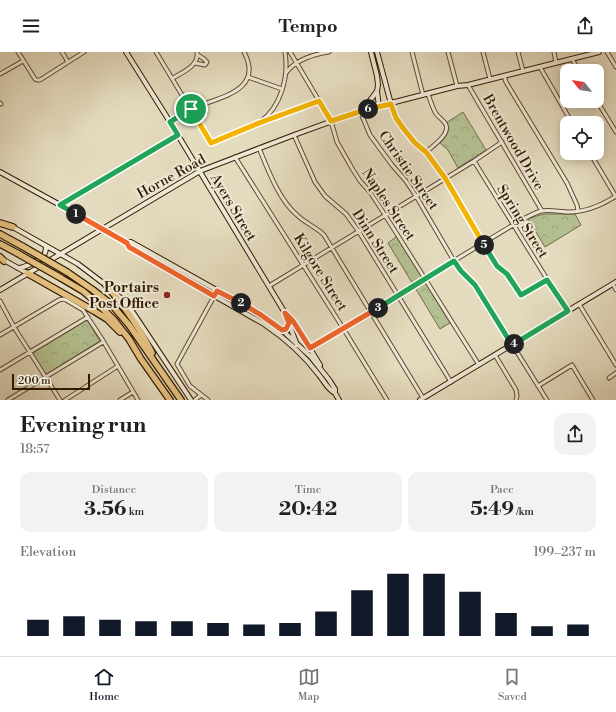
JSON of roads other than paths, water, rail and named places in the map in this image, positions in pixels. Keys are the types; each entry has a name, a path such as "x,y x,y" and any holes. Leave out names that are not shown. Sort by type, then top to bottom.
{"highway":[{"path":"0,221 13,227"},
{"path":"0,234 67,272 112,305 129,325 181,400"},
{"path":"0,244 83,291 98,304 114,320 169,400"},
{"path":"27,273 107,319 133,346"},
{"path":"106,285 130,315 145,338 157,365"}],"main road":[{"name":"Ayers Street","path":"126,52 200,170 285,313 296,347 314,368 331,392 335,393"},
{"path":"371,52 377,76 379,107"},
{"path":"377,52 391,104"},
{"name":"Horne Road","path":"0,290 200,170 360,111 599,52"},
{"path":"360,111 377,91"},
{"path":"0,172 102,228 127,243 129,247 264,324 311,357 330,381"},
{"path":"13,227 78,264 123,300 132,311 191,400"},
{"path":"127,243 131,242 261,315 282,330 296,347"},
{"path":"18,268 24,267 43,256 46,252 46,246"},
{"path":"2,259 27,273"},
{"path":"422,399 614,283"},
{"name":"Ayers Street","path":"285,313 293,321 310,348 335,389 335,393 339,400"},
{"path":"282,330 286,329 289,323"}],"street":[{"path":"18,52 36,80 40,80 84,52"},
{"path":"62,52 68,62"},
{"path":"156,52 211,143 259,123 319,101"},
{"path":"170,122 191,109 229,95 238,90 248,77 248,60 244,52"},
{"path":"259,123 268,114 277,101 282,89 286,73 284,52"},
{"name":"Naples Street","path":"290,52 331,121 337,142 352,170 386,215 478,365"},
{"path":"286,73 290,67 308,57 323,52 329,52"},
{"path":"412,52 423,95"},
{"path":"448,52 457,86"},
{"path":"483,52 490,79"},
{"path":"518,52 523,71"},
{"path":"554,52 556,63"},
{"path":"607,52 616,67"},
{"path":"173,78 188,70 195,63 197,54 207,62 205,65 195,63"},
{"path":"572,59 575,64"},
{"path":"0,74 23,61"},
{"path":"540,67 568,116"},
{"path":"504,76 506,82 568,183 578,211"},
{"path":"248,77 282,89"},
{"name":"Brentwood Drive","path":"468,85 542,211"},
{"path":"426,152 445,135 447,131 445,122 435,112 428,94"},
{"path":"391,104 396,118 415,143 426,152 445,178 497,266 507,274 521,295 547,280"},
{"path":"601,108 616,132"},
{"name":"Christie Street","path":"360,111 370,135 406,181 454,261 461,271 475,285 547,400"},
{"path":"60,205 178,135"},
{"name":"Dinn Street","path":"294,135 315,182 325,196 346,214 359,232 451,382"},
{"path":"269,286 474,161 502,142"},
{"path":"259,148 268,172 287,205 300,219 324,235 422,399"},
{"name":"Kilgore Street","path":"235,157 387,400"},
{"path":"310,348 530,215 542,211 578,211 592,208 616,197 594,160"},
{"name":"Spring Street","path":"474,161 547,280 568,311"},
{"path":"614,283 616,290"},
{"path":"168,365 171,366 177,364 217,291"},
{"path":"0,336 63,299 83,310 138,400"},
{"path":"0,301 14,327 60,400"},
{"path":"579,304 616,365"},
{"path":"0,370 88,317"},
{"path":"8,400 103,342"},
{"path":"495,355 516,390 516,400"},
{"path":"177,364 190,386 208,400"},
{"path":"538,386 572,365 593,400"},
{"path":"65,400 118,366"},
{"path":"609,378 616,373"},
{"path":"120,400 133,392"},
{"path":"195,400 201,395"}],"place":[{"name":"Portairs Post Office","path":"167,295"}]}
